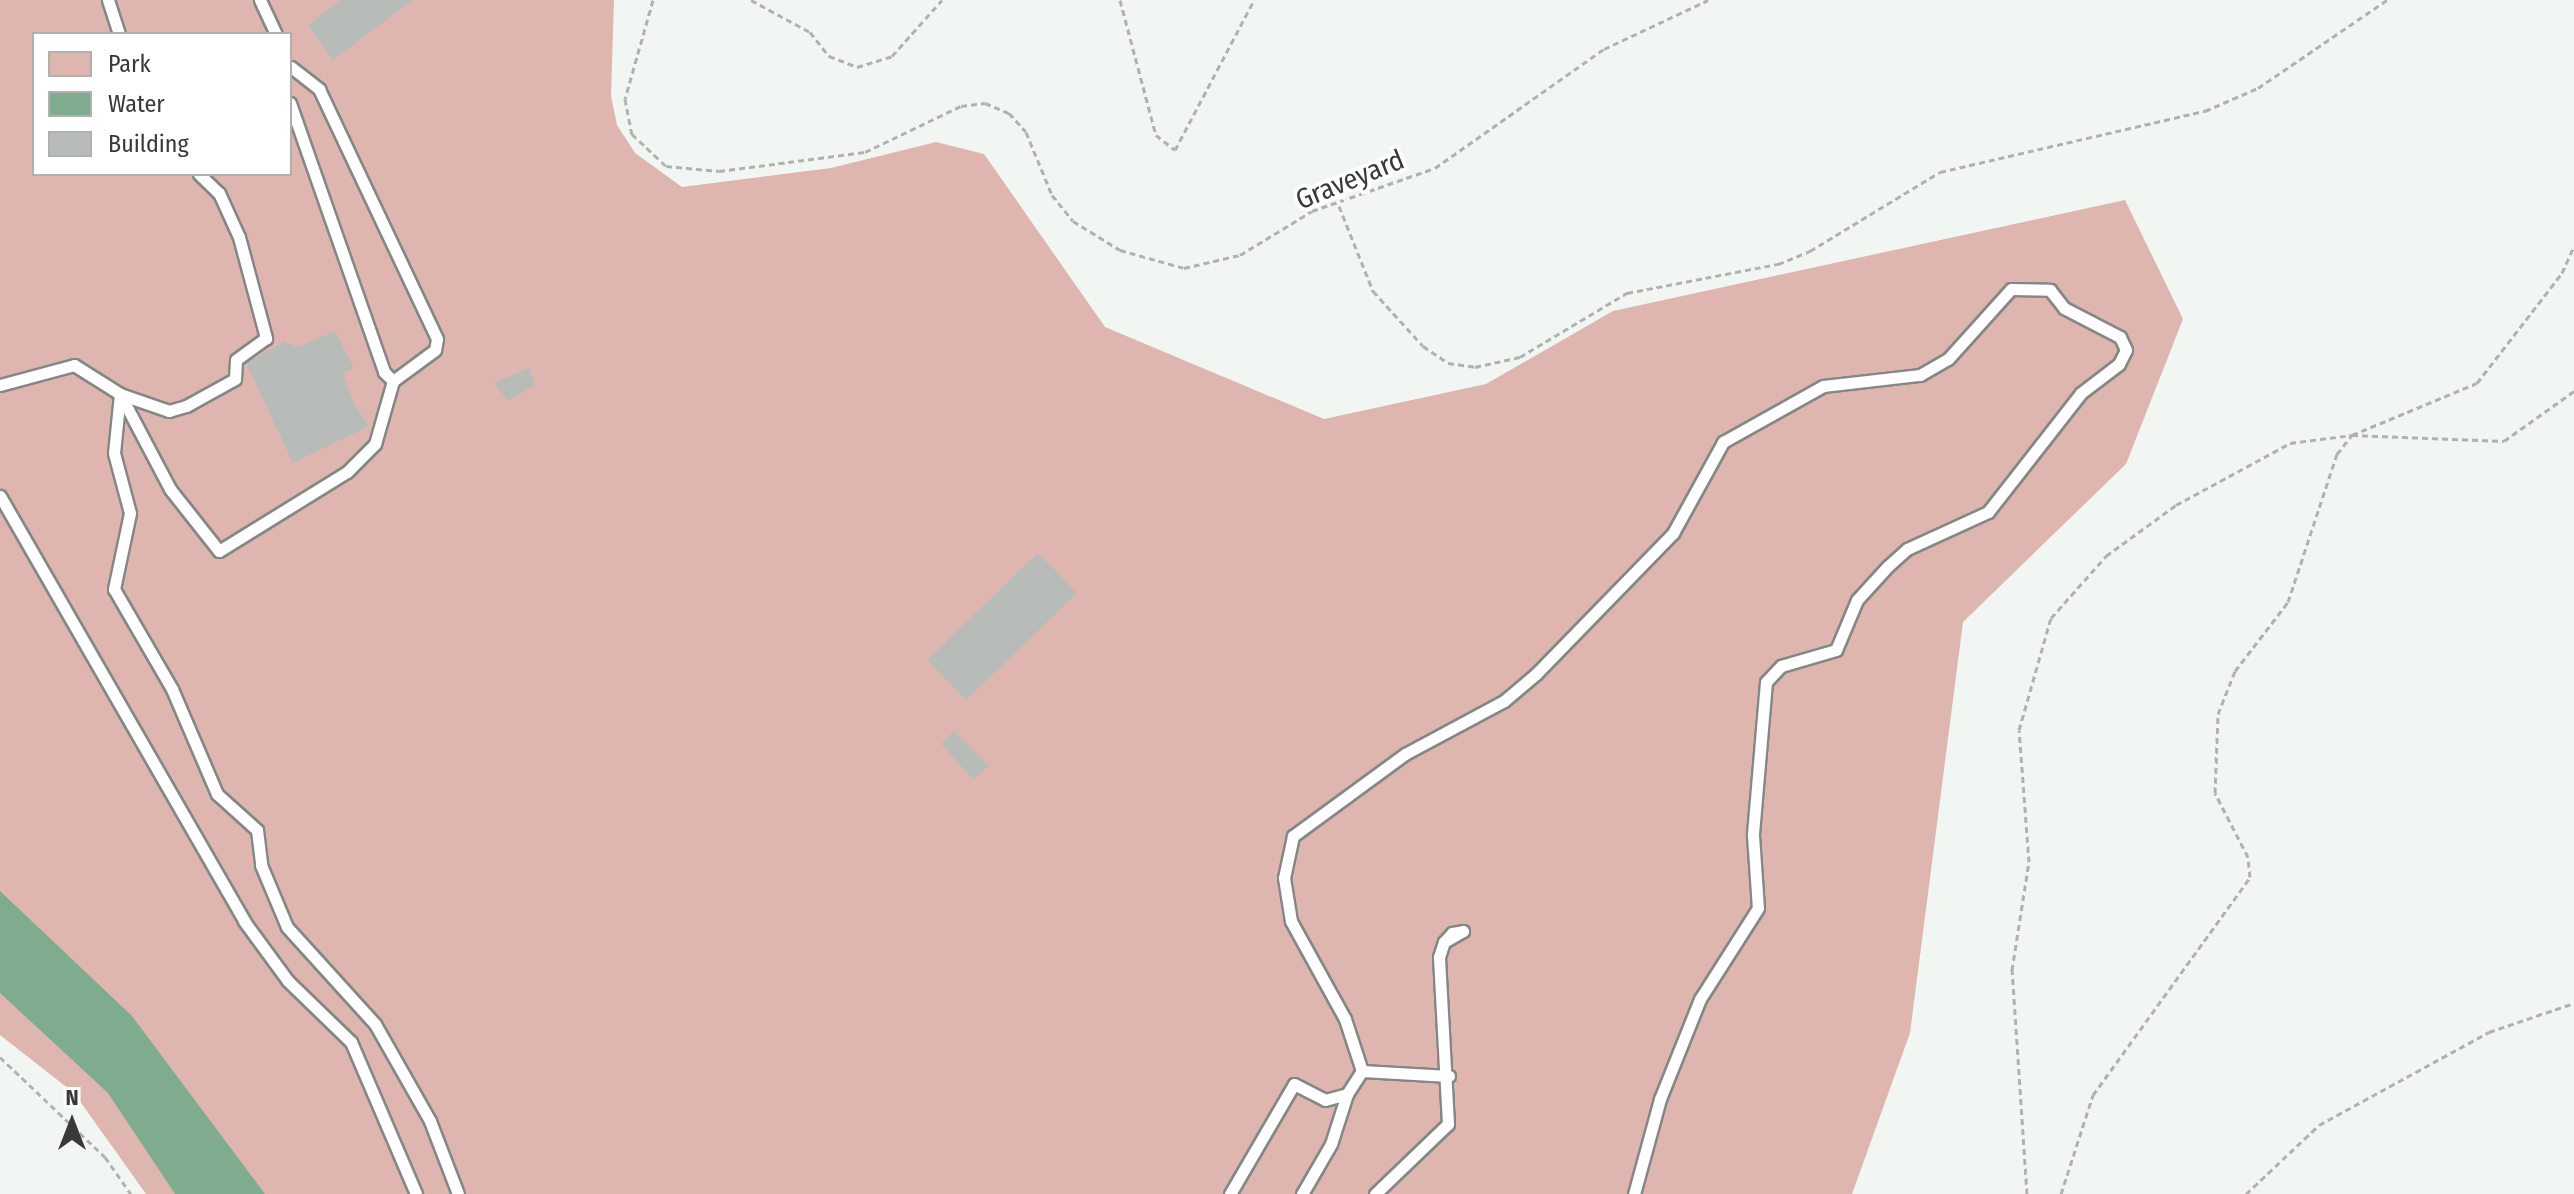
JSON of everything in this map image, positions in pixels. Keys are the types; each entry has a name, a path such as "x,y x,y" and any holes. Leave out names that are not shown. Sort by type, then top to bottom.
{"lane":[{"path":"108,0 118,32"},
{"path":"260,0 275,32"},
{"path":"120,394 170,489 219,551 356,463 375,444 393,381 435,350 437,339 319,89 292,68"},
{"path":"292,109 384,372 393,381"},
{"path":"0,385 74,365 120,394 169,411 186,406 235,379 236,360 266,338 239,237 219,193 201,176"},
{"path":"1362,1071 1345,1019 1291,921 1284,878 1293,836 1405,754 1504,701 1537,673 1673,533 1723,442 1823,386 1928,372 1954,353 1999,297 2040,284 2064,308 2113,331 2126,350 2062,415 1999,503 1971,524 1907,549 1857,600 1836,650 1781,666 1766,682 1753,820 1758,908 1700,999 1656,1110 1634,1194"},
{"path":"120,394 114,453 130,513 114,576 118,601 172,689 217,794 257,830 261,865 287,927 375,1024 430,1121 458,1194"},
{"path":"0,496 244,921 288,981 351,1042 416,1194"},
{"path":"1375,1194 1445,1131 1449,1076 1444,1020 1451,1014 1441,1005 1444,942"},
{"path":"1362,1071 1449,1076"},
{"path":"1302,1194 1331,1144 1347,1094 1362,1071"},
{"path":"1230,1194 1286,1088 1306,1087 1325,1100 1347,1094"}],"path":[{"name":"Graveyard","path":"653,0 625,99 632,134 666,166 719,171 865,152 961,106 985,103 1009,113 1026,132 1052,195 1073,221 1156,264 1184,268 1240,255 1312,211 1339,206 1435,168 1604,49 1708,0"},
{"path":"751,0 810,32 829,56 857,67 892,56 942,0"},
{"path":"1120,0 1156,135 1175,150 1254,0"},
{"path":"1339,206 1373,291 1423,346 1448,363 1475,367 1520,357 1627,293 1778,264 1810,251 1940,172 2205,111 2258,88 2387,0"},
{"path":"2061,1194 2093,1095 2250,877 2248,857 2215,793 2218,714 2235,671 2288,602 2337,454 2352,435 2477,383 2562,273 2574,246"},
{"path":"2027,1194 2012,970 2029,862 2019,730 2037,646 2073,588 2176,505 2290,443 2352,435 2504,441 2574,391"},
{"path":"2246,1194 2319,1125 2489,1032 2574,1003"},
{"path":"0,1057 105,1157 131,1194"}],"green space":[{"path":"0,0 614,0 611,96 617,125 635,153 682,187 831,168 936,142 984,154 1105,327 1324,419 1486,384 1613,311 2125,200 2183,319 2126,464 1963,622 1910,1033 1852,1194 146,1194 74,1093 0,1035"}],"water":[{"path":"0,891 132,1016 265,1194 175,1194 108,1093 0,993"}],"building":[{"path":"341,0 413,0 333,60 308,25"},
{"path":"335,331 354,368 343,373 355,406 369,426 293,463 246,363 284,342 298,347"},
{"path":"529,368 535,385 508,401 494,383"},
{"path":"1038,553 1077,593 966,700 927,660"},
{"path":"954,731 989,766 973,779 941,744"}]}
